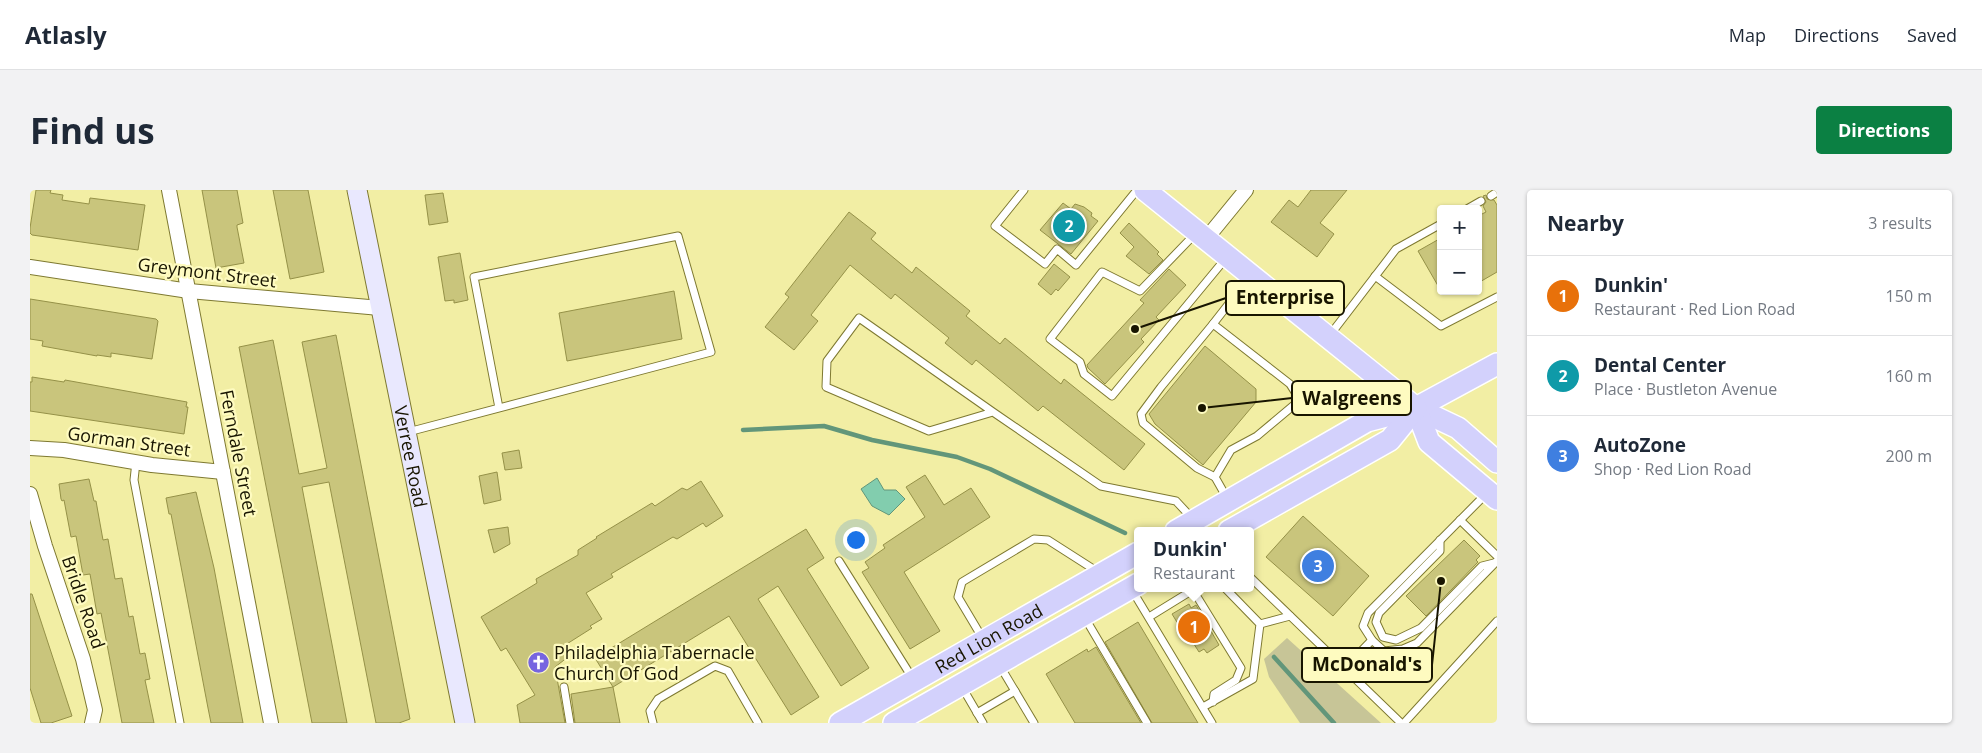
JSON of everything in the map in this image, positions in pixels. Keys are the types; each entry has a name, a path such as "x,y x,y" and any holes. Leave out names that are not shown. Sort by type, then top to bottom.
{"main road":[{"name":"Verree Road","path":"357,190 465,723"},
{"path":"1145,190 1416,408 1458,428 1497,462"},
{"path":"1191,527 1228,500 1367,422 1416,408 1497,364"},
{"path":"1416,408 1429,442 1493,496"},
{"path":"1236,527 1390,440 1416,408"},
{"name":"Red Lion Road","path":"894,723 961,685 989,653 1101,574 1134,554"},
{"name":"Red Lion Road","path":"840,723 912,681 1084,615 1134,586"},
{"path":"912,681 925,705"}],"street":[{"name":"Ferndale Street","path":"169,190 271,723"},
{"path":"1201,236 1246,190"},
{"name":"Greymont Street","path":"30,267 189,291 380,308"},
{"name":"Gorman Street","path":"30,448 64,450 136,462 223,472"},
{"name":"Bridle Road","path":"30,494 45,546 83,660 95,710 92,723"}],"lane":[{"path":"1024,190 995,226 1045,264 1057,250 1076,265 1137,190"},
{"path":"1474,205 1480,201"},
{"path":"1328,337 1396,248 1437,226"},
{"path":"406,433 711,352 678,236 474,277 499,408"},
{"path":"1201,236 1140,291 1102,272 1050,339 1080,362 1084,374 1112,396 1227,256"},
{"path":"1228,500 1215,477 1198,468 1143,423 1141,414 1160,387 1251,276"},
{"path":"1375,276 1441,326 1497,297"},
{"path":"992,412 928,430 826,387 827,361 859,318 1101,486 1176,501 1191,527"},
{"path":"1213,324 1290,384 1300,400 1258,436 1231,450 1215,477"},
{"path":"136,462 134,480 180,723"},
{"path":"1493,496 1460,520 1368,613 1363,626 1372,640 1384,651 1403,650 1417,643 1496,560"},
{"path":"1460,520 1496,560"},
{"path":"1034,723 989,653 958,597 962,582 1034,539 1048,540 1101,574"},
{"path":"1440,540 1440,551 1378,613 1376,622 1383,637 1396,640 1421,628 1482,566 1496,560"},
{"path":"839,561 912,681"},
{"path":"1254,581 1402,723 1497,622"},
{"path":"1137,592 1149,617 1212,723"},
{"path":"1149,617 1190,592"},
{"path":"1197,592 1240,668 1236,680 1214,694 1213,702"},
{"path":"1229,592 1260,624"},
{"path":"1084,615 1147,723"},
{"path":"1260,624 1290,616"},
{"path":"1203,708 1253,679 1260,624"},
{"path":"1344,668 1372,640"},
{"path":"653,723 650,711 658,699 715,666 728,671 758,723"},
{"path":"961,685 983,723"},
{"path":"564,687 570,723"},
{"path":"977,713 1015,691"}],"shaded area":[{"path":"877,478 884,490 896,490 905,499 889,515 872,506 861,489"},
{"path":"1287,638 1381,723 1300,723 1269,677 1264,659"}],"building":[{"path":"36,190 51,190 50,193 63,195 62,200 89,204 90,198 145,205 138,250 32,235 30,228"},
{"path":"202,190 237,190 243,223 237,225 237,227 244,263 216,268"},
{"path":"273,190 308,190 324,272 290,279"},
{"path":"1311,190 1347,190 1320,223 1334,234 1317,257 1271,222 1289,200 1298,207"},
{"path":"443,193 448,222 429,225 425,195"},
{"path":"1486,195 1487,199 1494,200 1497,205 1497,272 1482,281 1482,214 1486,212 1483,206 1486,202 1483,196"},
{"path":"1063,203 1071,209 1075,204 1084,207 1098,221 1071,254 1040,230"},
{"path":"849,212 876,233 871,239 912,273 916,267 970,311 966,316 1000,344 1005,338 1061,384 1064,379 1145,444 1124,470 1043,406 1038,411 976,360 972,365 945,343 949,338 895,294 891,299 850,265 811,315 818,321 794,350 765,327 789,297 785,294"},
{"path":"1129,223 1159,252 1157,254 1163,260 1149,274 1126,256 1134,247 1120,233"},
{"path":"1437,240 1437,284 1418,251"},
{"path":"460,253 468,300 454,303 454,300 445,301 438,257"},
{"path":"1054,264 1070,277 1058,291 1056,289 1051,295 1038,284"},
{"path":"1169,269 1186,285 1156,317 1159,320 1141,339 1144,342 1105,384 1087,365 1144,303 1140,300"},
{"path":"674,291 682,339 567,361 559,313"},
{"path":"30,299 156,319 158,321 152,359 111,353 111,357 97,356 42,346 43,341 30,339"},
{"path":"336,335 410,719 399,723 376,723 329,482 302,487 347,723 312,723 239,347 273,340 299,474 327,468 302,342"},
{"path":"1205,346 1256,389 1256,402 1203,465 1155,424 1149,414"},
{"path":"32,377 64,382 65,380 187,402 184,434 30,411 30,382 32,382"},
{"path":"519,450 522,468 505,470 502,453"},
{"path":"497,472 501,500 484,504 479,476"},
{"path":"925,475 944,505 971,488 990,517 904,572 940,631 910,649 862,572 869,568 865,562 885,548 883,545 925,517 906,487"},
{"path":"89,479 94,501 96,501 103,540 108,539 115,579 122,578 129,617 133,616 140,654 145,653 150,679 145,680 154,723 122,723 101,613 97,614 90,574 83,575 76,536 71,537 59,484"},
{"path":"701,481 723,516 706,527 703,523 677,539 673,537 611,574 613,577 586,593 602,619 590,626 592,628 562,647 568,657 555,667 565,723 520,723 517,705 535,695 506,648 501,651 481,617 537,583 536,579 578,555 578,550 596,537 652,503 655,506 682,488 687,490"},
{"path":"196,492 214,568 243,723 211,723 171,514 169,514 166,498"},
{"path":"1303,516 1369,576 1333,616 1266,557"},
{"path":"508,527 510,544 494,553 488,530"},
{"path":"806,529 824,558 807,569 869,668 841,686 778,586 758,599 819,697 791,715 729,616 613,687 595,658"},
{"path":"1464,540 1480,556 1476,560 1478,562 1426,616 1406,596"},
{"path":"30,594 32,594 72,716 51,723 41,723 30,688"},
{"path":"1189,604 1191,608 1196,605 1219,645 1207,653 1204,649 1199,652 1172,614"},
{"path":"1138,622 1198,723 1152,723 1105,642"},
{"path":"1096,647 1141,723 1075,723 1046,674 1087,649 1088,652"},
{"path":"613,687 620,723 575,723 571,694"}],"waterway":[{"path":"743,430 824,426 872,440 957,457 990,469 1125,533"},
{"path":"1274,657 1334,723"}],"place":[{"name":"Dental Center","path":"1069,226"},
{"name":"Enterprise","path":"1135,329"},
{"name":"Walgreens","path":"1202,408"},
{"name":"AutoZone","path":"1318,566"},
{"name":"McDonald's","path":"1441,581"},
{"name":"Dunkin'","path":"1194,627"},
{"name":"Philadelphia Tabernacle Church Of God","path":"538,662"}]}
